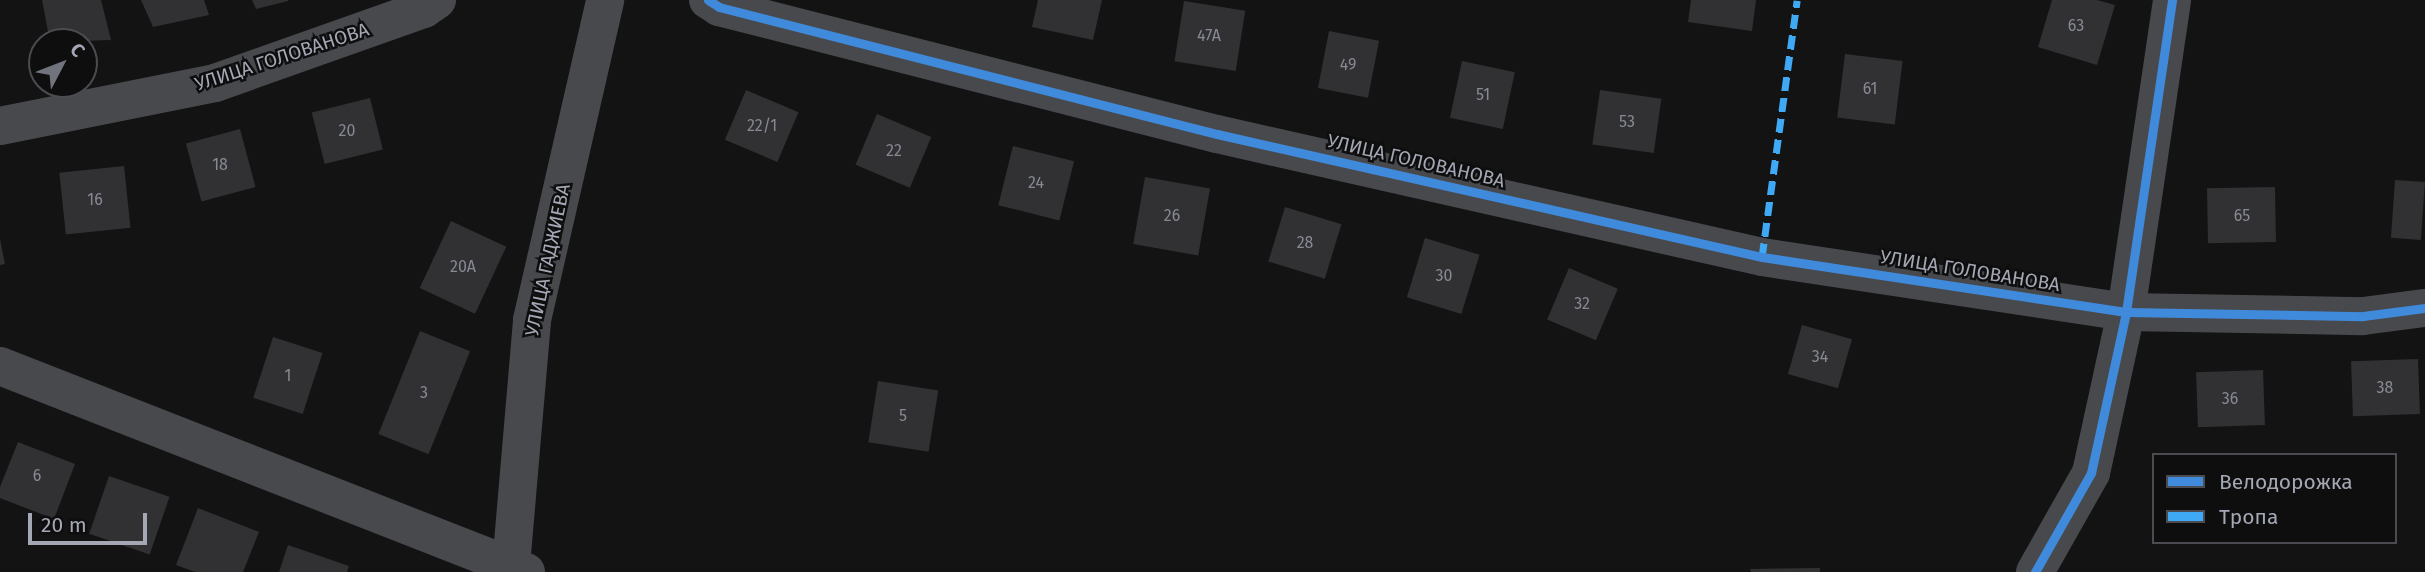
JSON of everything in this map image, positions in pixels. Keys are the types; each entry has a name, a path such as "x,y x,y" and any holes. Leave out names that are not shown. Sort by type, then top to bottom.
{"street":[{"name":"УЛИЦА ГОЛОВАНОВА","path":"0,126 215,83 424,9 437,0"},
{"name":"УЛИЦА ГАДЖИЕВА","path":"0,366 518,569 532,320 606,0"},
{"name":"УЛИЦА ГОЛОВАНОВА","path":"708,0 719,7 1217,134 1748,254 2126,312 2363,316 2425,308"},
{"path":"2035,572 2091,473 2126,312 2172,0"}],"building":[{"path":"42,0 101,0 111,40 98,40 98,28 47,28"},
{"path":"141,0 204,0 209,15 153,27"},
{"path":"252,0 288,0 288,1 256,9"},
{"path":"1038,0 1102,0 1093,40 1032,27"},
{"path":"1691,0 1756,0 1752,31 1688,22"},
{"path":"2052,0 2097,0 2115,5 2097,65 2038,47"},
{"path":"1184,1 1245,11 1236,71 1174,61"},
{"path":"1329,31 1379,41 1368,98 1318,88"},
{"path":"1845,54 1903,61 1895,125 1837,118"},
{"path":"1462,61 1515,72 1503,129 1450,118"},
{"path":"746,90 798,112 777,162 725,140"},
{"path":"1600,90 1661,99 1654,153 1592,144"},
{"path":"370,98 383,149 325,164 312,113"},
{"path":"877,114 931,137 910,188 856,165"},
{"path":"240,129 256,187 201,201 186,143"},
{"path":"1013,146 1074,161 1059,220 998,205"},
{"path":"124,166 130,228 66,234 59,173"},
{"path":"1145,177 1210,188 1198,255 1133,244"},
{"path":"2395,180 2425,182 2421,240 2391,238"},
{"path":"2275,187 2276,242 2208,243 2207,188"},
{"path":"1285,207 1341,224 1325,279 1268,262"},
{"path":"451,221 506,247 475,314 420,288"},
{"path":"1425,238 1480,255 1461,314 1407,297"},
{"path":"0,239 5,264 0,265"},
{"path":"1569,268 1618,289 1596,340 1547,320"},
{"path":"1802,325 1852,339 1838,388 1788,374"},
{"path":"420,331 470,351 428,454 378,434"},
{"path":"273,337 322,353 303,414 253,398"},
{"path":"2418,359 2420,414 2353,416 2351,361"},
{"path":"2263,370 2265,425 2198,427 2196,372"},
{"path":"878,381 938,391 929,452 868,442"},
{"path":"18,442 75,464 54,519 0,498 0,487"},
{"path":"109,476 170,497 150,555 89,534"},
{"path":"198,508 259,532 243,572 195,572 176,565"},
{"path":"288,545 349,566 347,572 279,572"},
{"path":"1820,568 1820,572 1751,572 1750,569"}],"marked path":[{"path":"1762,257 1797,0"}],"cycle path":[{"path":"708,0 719,7 1217,134 1762,257 2126,312 2363,316 2425,308"},
{"path":"2035,572 2091,473 2126,312 2172,0"}]}
